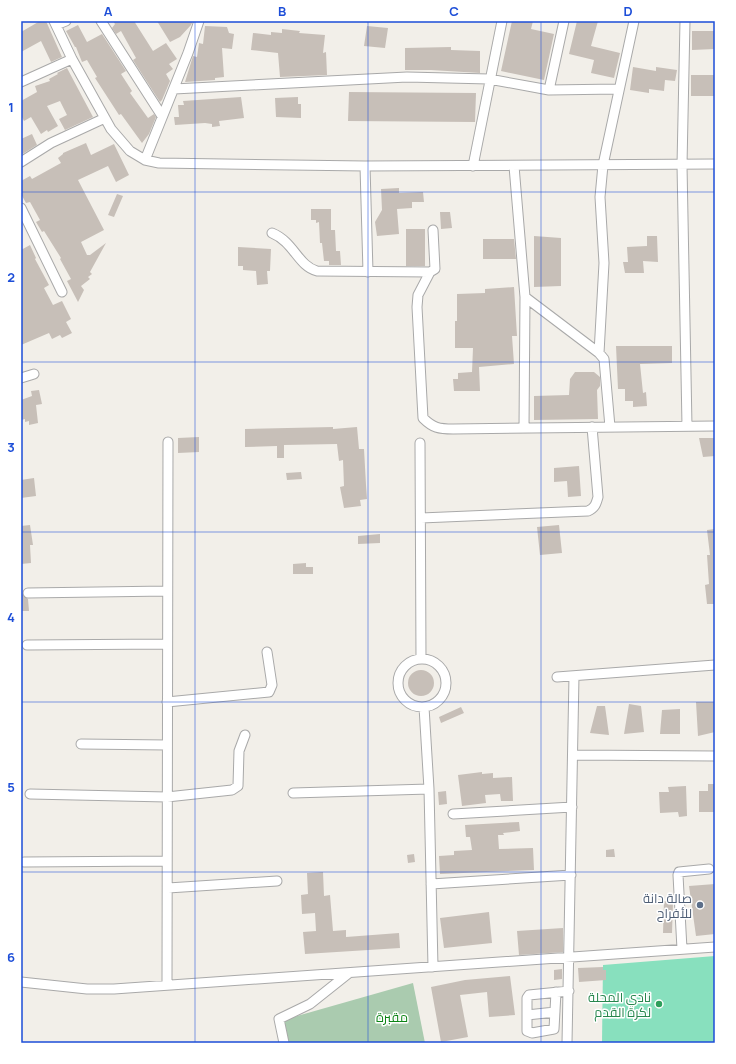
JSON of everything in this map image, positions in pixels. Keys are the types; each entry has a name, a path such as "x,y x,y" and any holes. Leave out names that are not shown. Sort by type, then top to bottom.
{"street":[{"path":"66,21 55,23 72,59 111,129 130,151 145,160 159,163 365,166 715,164"},
{"path":"101,21 162,116"},
{"path":"145,160 174,89 199,21"},
{"path":"473,166 489,79 502,21"},
{"path":"549,90 564,21"},
{"path":"610,427 605,365 600,353 604,263 600,197 603,165 618,89 634,21"},
{"path":"686,21 682,165 687,426"},
{"path":"21,82 72,59"},
{"path":"174,89 407,77 489,79 549,90 618,89"},
{"path":"21,162 51,143 105,118"},
{"path":"365,166 368,272"},
{"path":"514,166 525,297 524,428"},
{"path":"21,208 62,292"},
{"path":"433,230 434,269 430,272 418,295 423,418 436,428 715,426"},
{"path":"272,233 280,236 290,245 305,266 311,270 430,272"},
{"path":"525,297 600,353"},
{"path":"21,378 34,374"},
{"path":"421,518 588,511 593,509 598,497 592,427"},
{"path":"167,985 168,442"},
{"path":"420,443 421,660"},
{"path":"28,593 167,591"},
{"path":"27,644 167,644"},
{"path":"167,702 269,692 272,685 267,652"},
{"path":"421,660 428,660 440,668 446,682 442,696 431,705 424,707 410,704 404,699 398,685 399,677 407,665 421,660"},
{"path":"556,677 715,665"},
{"path":"565,1043 570,958 574,676"},
{"path":"424,707 429,789 433,967"},
{"path":"30,794 167,797 232,790 238,786 239,751 245,735"},
{"path":"81,744 167,745"},
{"path":"572,755 715,756"},
{"path":"293,793 429,789"},
{"path":"453,814 572,807"},
{"path":"24,862 167,861"},
{"path":"682,950 679,872 709,869"},
{"path":"431,884 571,875"},
{"path":"168,888 278,881"},
{"path":"21,982 101,989 715,947"},
{"path":"284,1043 279,1019 310,1004 349,973"},
{"path":"556,992 554,1029 532,1033 527,1031 526,998 529,995 556,992 569,991"},
{"path":"527,1015 555,1012"}],"green space":[{"name":"نادي المحلة لكرة القدم","path":"715,956 715,1043 602,1043 603,965"},
{"name":"مقبرة","path":"413,983 425,1043 288,1043 283,1020"}],"building":[{"path":"40,21 46,21 62,57 51,62 41,41 21,52 21,32"},
{"path":"113,21 134,21 153,51 166,43 177,59 169,64 173,69 166,74 170,81 160,102 133,60 136,58 121,31 116,34 112,28 115,24"},
{"path":"157,21 193,21 180,37 170,42"},
{"path":"512,21 533,21 531,29 554,34 544,80 501,71"},
{"path":"577,21 598,21 591,46 620,53 614,78 591,73 594,60 569,54"},
{"path":"78,25 87,42 102,34 126,71 121,74 132,91 130,93 148,118 154,114 156,117 149,134 142,143 121,114 119,115 95,78 97,77 87,60 82,62 76,47 66,31"},
{"path":"205,26 227,27 229,33 234,34 232,49 222,48 224,77 215,78 215,80 185,82 193,56 197,57 199,43 203,44"},
{"path":"367,26 388,28 385,48 364,46"},
{"path":"282,29 300,31 299,33 325,35 323,53 326,52 327,75 280,77 278,53 251,50 253,33 271,35 271,32 282,33"},
{"path":"692,31 715,31 715,49 692,50"},
{"path":"451,47 451,50 480,51 480,73 405,70 405,48"},
{"path":"633,67 656,71 656,67 677,70 675,81 665,80 664,91 649,89 649,93 630,90"},
{"path":"67,68 93,117 65,130 59,119 67,115 60,101 47,106 58,126 41,134 31,117 24,121 21,115 21,101 37,92 35,86 50,81 49,79"},
{"path":"691,75 714,75 714,96 691,96"},
{"path":"349,92 476,93 475,122 348,121"},
{"path":"241,97 244,118 219,121 220,126 212,127 212,124 205,123 175,125 174,117 179,117 178,105 184,105 183,101"},
{"path":"298,97 298,104 301,104 301,118 276,117 275,98"},
{"path":"32,134 37,145 21,155 21,139"},
{"path":"86,143 91,155 114,144 129,175 116,182 108,166 78,180 104,230 81,242 87,255 90,255 106,243 90,272 92,274 88,277 90,279 81,286 84,290 78,302 67,281 71,279 60,259 61,258 44,231 42,232 36,222 40,220 30,202 26,203 21,194 21,181 30,176 32,179 61,163 58,158 63,153"},
{"path":"399,188 399,193 423,192 424,202 412,202 412,208 397,209 399,234 377,236 375,222 382,210 381,189"},
{"path":"117,194 123,196 114,217 108,215"},
{"path":"311,209 331,209 331,230 335,230 336,251 340,251 341,265 329,265 329,261 324,261 322,243 320,243 319,222 316,223 316,220 311,220"},
{"path":"440,212 450,212 452,228 441,229"},
{"path":"406,229 425,229 425,266 406,266"},
{"path":"534,236 561,238 561,286 534,287"},
{"path":"647,236 657,236 658,262 643,261 644,273 625,273 623,262 628,262 627,247 647,246"},
{"path":"483,239 514,239 516,259 483,259"},
{"path":"30,245 36,258 35,259 49,285 44,288 53,305 62,301 71,319 66,322 72,333 62,338 60,335 52,339 49,333 21,345 21,250"},
{"path":"238,247 271,249 270,271 267,271 268,284 257,285 256,271 243,270 243,266 238,266"},
{"path":"514,287 517,336 512,336 514,364 479,367 480,391 454,391 453,379 458,379 458,373 472,372 473,348 455,348 457,294 485,293 485,289"},
{"path":"616,346 672,346 672,363 640,364 643,393 646,392 647,406 633,407 633,401 625,401 625,389 618,389"},
{"path":"575,372 594,372 600,377 600,386 597,390 598,419 534,420 534,396 569,395 570,379"},
{"path":"39,390 42,404 36,405 38,423 29,425 29,421 25,422 25,419 21,420 21,400 32,396 31,391"},
{"path":"333,427 333,429 357,427 359,449 364,449 367,499 360,500 361,506 344,508 340,487 344,486 343,460 339,461 337,444 284,445 284,458 277,458 277,446 245,447 245,429"},
{"path":"199,437 199,452 178,453 178,438"},
{"path":"699,438 715,438 715,456 703,457"},
{"path":"579,466 581,496 568,497 567,481 554,482 554,468"},
{"path":"301,472 302,479 287,480 286,473"},
{"path":"34,478 36,496 21,498 21,480"},
{"path":"30,525 33,545 30,545 31,563 21,564 21,526"},
{"path":"559,525 562,553 540,555 537,527"},
{"path":"715,529 715,604 707,604 705,585 709,584 707,555 710,555 707,530"},
{"path":"380,534 380,543 358,544 358,536"},
{"path":"306,563 306,567 313,567 313,574 293,574 293,564"},
{"path":"22,594 28,599 29,611 21,611"},
{"path":"421,670 430,674 434,683 430,692 421,696 412,692 408,683 412,674"},
{"path":"696,702 715,702 715,732 698,736"},
{"path":"629,704 641,706 644,732 624,734"},
{"path":"597,706 605,706 609,735 590,733"},
{"path":"461,707 464,713 441,723 439,717"},
{"path":"680,709 680,734 660,734 662,710"},
{"path":"482,772 482,774 493,773 493,778 512,777 513,801 501,801 500,794 485,795 486,803 462,806 458,775"},
{"path":"708,784 715,784 715,812 699,812 699,791 708,791"},
{"path":"686,786 687,816 679,817 678,812 660,813 659,792 669,792 668,787"},
{"path":"446,791 447,804 439,805 438,792"},
{"path":"519,822 520,831 498,835 499,849 533,848 534,870 440,874 439,856 454,855 454,851 472,850 470,837 466,837 465,825"},
{"path":"614,849 615,857 606,857 606,850"},
{"path":"414,854 415,862 408,863 407,855"},
{"path":"323,872 324,896 330,895 333,931 346,930 346,937 399,933 400,948 305,954 303,932 316,931 315,913 302,914 301,895 308,894 307,873"},
{"path":"715,884 715,934 696,936 689,886"},
{"path":"664,901 673,902 672,933 663,933"},
{"path":"489,912 492,943 444,948 440,918"},
{"path":"563,928 563,952 519,955 517,931"},
{"path":"603,967 603,970 606,970 606,980 579,982 578,968"},
{"path":"562,969 562,979 554,980 554,970"},
{"path":"510,976 515,1015 489,1017 487,992 460,995 468,1037 441,1042 431,987 465,980"}],"place":[{"name":"صالة دانة للأفراح","path":"700,905"},
{"name":"نادي المحلة لكرة القدم","path":"659,1004"}]}
